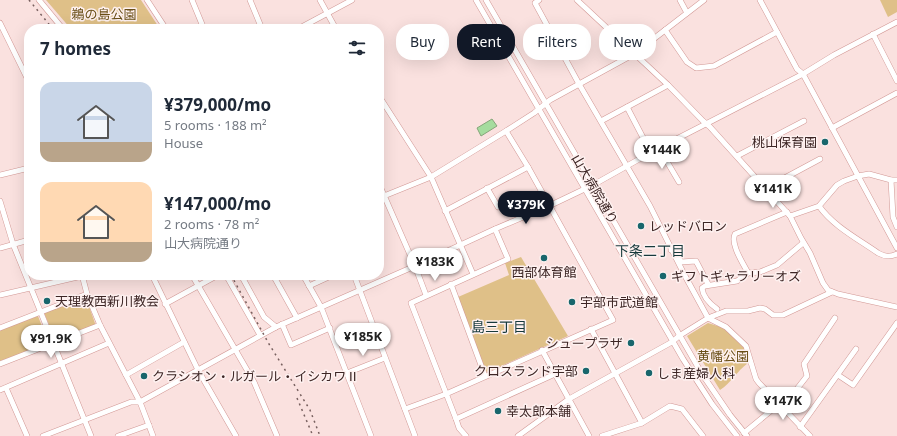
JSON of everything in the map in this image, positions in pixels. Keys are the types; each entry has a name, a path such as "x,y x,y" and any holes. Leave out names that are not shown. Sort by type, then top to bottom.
{"street":[{"path":"39,0 59,24"},
{"path":"147,0 163,24"},
{"path":"192,0 202,24"},
{"path":"250,0 260,24"},
{"path":"320,0 333,24"},
{"path":"308,24 352,0"},
{"name":"山大病院通り","path":"476,0 672,342 701,387 737,436"},
{"name":"山大病院通り","path":"486,0 679,336 716,396 746,434"},
{"path":"539,0 535,3 579,84 602,121 650,206 671,250 708,318 726,327 746,346 756,379 810,436"},
{"path":"576,0 602,24"},
{"path":"680,0 687,13"},
{"path":"656,37 704,0"},
{"path":"760,0 797,69 803,74 897,248"},
{"path":"384,279 593,186 659,148 803,74 834,55 897,22"},
{"path":"0,24 24,65"},
{"path":"665,30 687,62 696,68 714,66 777,32"},
{"path":"873,34 897,81"},
{"path":"384,196 431,177 506,131 545,104 623,60"},
{"path":"641,60 668,85 738,156 788,214 810,253 823,283 832,292 897,307"},
{"path":"602,121 668,85"},
{"path":"832,128 897,93"},
{"path":"384,104 431,177 473,274"},
{"path":"627,107 651,153"},
{"path":"738,156 804,121"},
{"path":"405,409 446,394 542,350 613,320 528,167 506,131"},
{"path":"659,148 679,182"},
{"path":"766,188 820,159"},
{"path":"445,211 528,167"},
{"path":"0,175 24,169"},
{"path":"748,273 734,244 733,239 735,234 788,214 819,206 836,185 858,176 869,174 891,180 897,180"},
{"path":"888,232 897,227 892,212 891,180"},
{"path":"487,188 498,207"},
{"path":"0,201 13,244 24,271"},
{"path":"384,201 415,266 426,295"},
{"path":"819,206 826,215 837,224 878,253 883,256 897,254"},
{"path":"466,436 459,428 411,302 508,259 495,229"},
{"path":"0,248 24,241"},
{"path":"717,309 708,301 702,292 702,288 708,284 737,281 748,273 760,272 777,265 804,243"},
{"path":"671,250 675,250 681,262 696,261 708,284"},
{"path":"28,280 91,436"},
{"path":"0,295 62,280"},
{"path":"83,280 87,294 100,325 140,402 153,436"},
{"path":"154,280 198,370 236,436"},
{"path":"195,280 234,350 254,382 277,436"},
{"path":"165,304 209,280"},
{"path":"229,280 260,335"},
{"path":"244,280 264,317 276,327"},
{"path":"276,280 297,318"},
{"path":"306,280 321,307 330,328 371,436"},
{"path":"309,286 322,280"},
{"path":"356,280 415,436"},
{"path":"43,436 131,402 140,402 260,335 382,280"},
{"path":"451,284 485,376"},
{"path":"518,436 569,399 672,342 708,318 726,311 748,311 760,308 765,309 773,315 783,315 832,292"},
{"path":"0,328 87,294"},
{"path":"746,434 781,406 806,376 804,364 835,318"},
{"path":"838,375 853,385 897,322"},
{"path":"282,324 291,345 330,328"},
{"path":"0,364 100,325"},
{"path":"591,329 642,423"},
{"path":"126,375 184,342"},
{"path":"0,390 109,343"},
{"path":"800,427 856,349"},
{"path":"542,350 589,436"},
{"path":"347,373 385,358"},
{"path":"456,419 555,374"},
{"path":"6,388 27,436"},
{"path":"602,436 642,423 670,406 682,409 703,436"},
{"path":"118,436 149,425"},
{"path":"148,436 149,425"}],"green space":[{"name":"鵜の島公園","path":"46,0 141,0 157,24 67,24"},
{"path":"880,0 897,0 897,12 888,17"},
{"path":"521,257 568,336 488,372 485,371 458,297 509,275 505,263"},
{"path":"86,298 96,326 56,341 44,313"},
{"path":"38,316 49,344 0,361 0,330"},
{"name":"黄幡公園","path":"708,323 724,328 745,349 748,363 720,390 687,336"}],"shaded area":[{"path":"492,119 497,126 481,136 477,128"}],"railway":[{"path":"29,0 49,24"},
{"path":"234,280 269,344 310,410 320,436"},
{"path":"297,398 313,436"}],"place":[{"name":"桃山保育園","path":"825,142"},
{"name":"レッドバロン","path":"641,226"},
{"name":"西部体育館","path":"544,258"},
{"name":"ギフトギャラリーオズ","path":"663,276"},
{"name":"天理教西新川教会","path":"47,301"},
{"name":"宇部市武道館","path":"572,302"},
{"name":"シュープラザ","path":"631,343"},
{"name":"クロスランド宇部","path":"586,371"},
{"name":"しま産婦人科","path":"649,373"},
{"name":"クラシオン・ルガール・イシカワⅡ","path":"144,376"},
{"name":"幸太郎本舗","path":"498,411"}],"district":[{"name":"下条二丁目","path":"650,250"},
{"name":"島三丁目","path":"499,326"}]}
